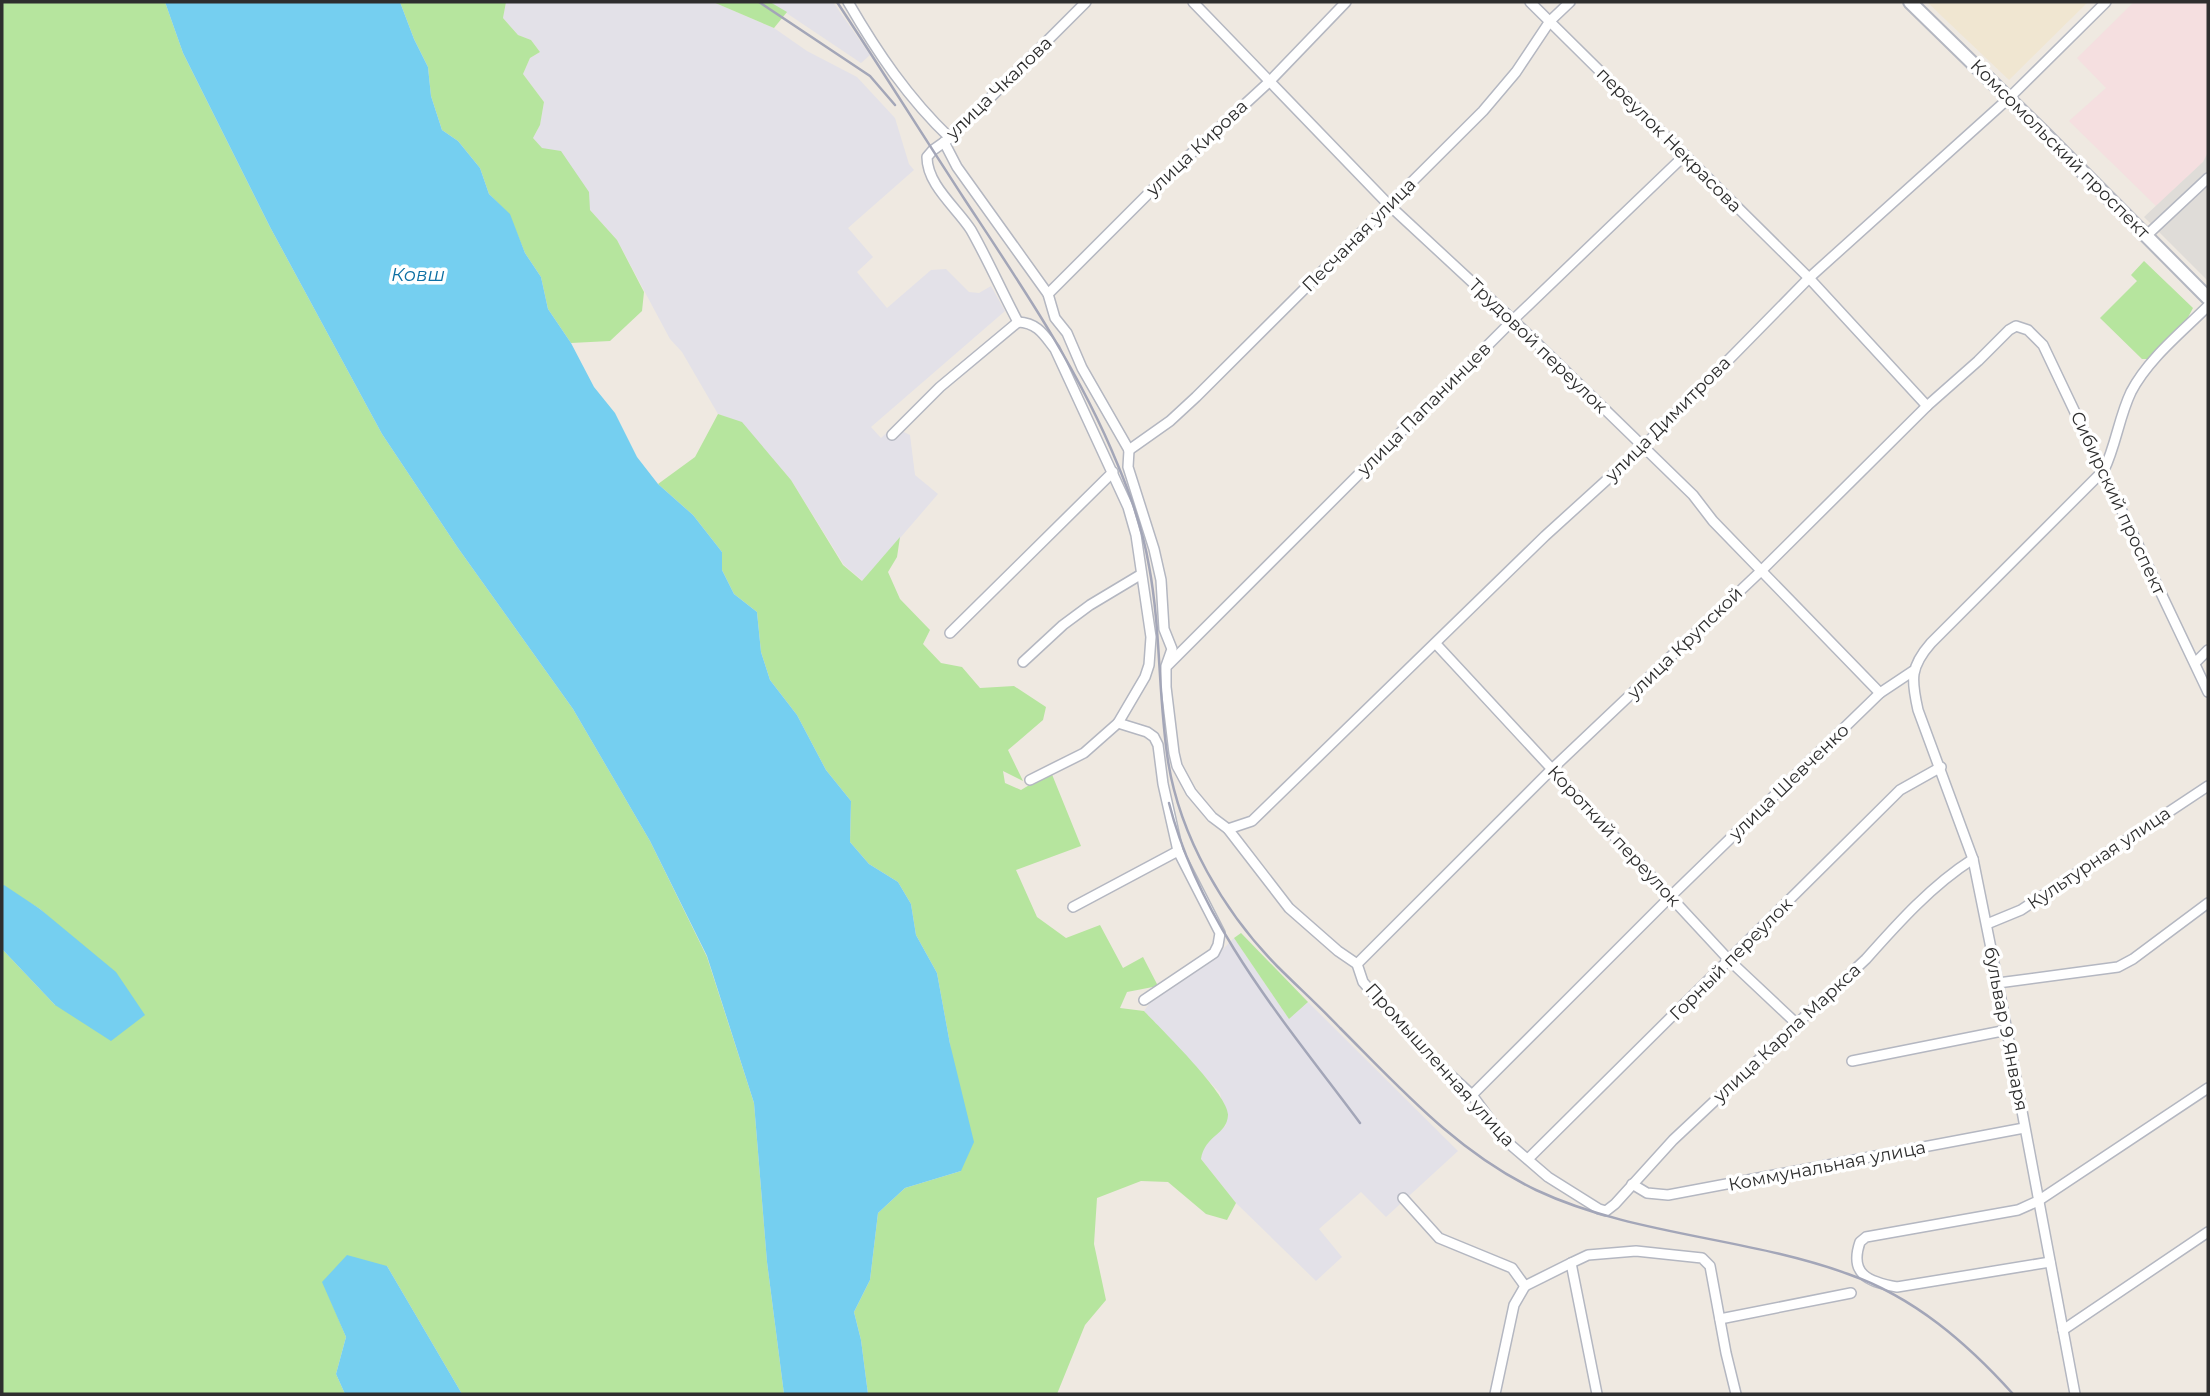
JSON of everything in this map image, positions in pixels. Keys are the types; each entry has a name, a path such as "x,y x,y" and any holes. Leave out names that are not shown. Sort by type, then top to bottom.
{"main road":[{"name":"Комсомольский проспект","path":"1910,2 2208,298"}],"street":[{"path":"848,2 870,40 907,93 947,140 957,167 1048,294 1055,318 1067,333 1082,368 1129,450"},
{"name":"улица Чкалова","path":"1018,322 970,230 933,179 927,157 1086,2"},
{"name":"Трудовой переулок","path":"1193,2 1389,205 1513,320 1693,495 1713,521 1880,693"},
{"name":"улица Кирова","path":"1048,294 1156,186 1269,82 1346,2"},
{"name":"переулок Некрасова","path":"1530,2 1809,278 1927,406"},
{"name":"Песчаная улица","path":"1129,450 1170,421 1196,397 1483,111 1516,72 1550,21 1570,2"},
{"name":"улица Димитрова","path":"1228,830 1252,821 1545,537 1643,447 1809,278 2009,98 2106,2"},
{"name":"улица Папанинцев","path":"1166,666 1513,320 1685,155"},
{"path":"2147,235 2208,178"},
{"path":"2104,470 2132,389 2145,371 2208,306"},
{"path":"892,435 940,387 1018,322 1028,322 1038,327 1055,349 1128,507 1136,535 1150,637 1150,665 1118,723 1084,753 1030,780"},
{"name":"улица Крупской","path":"1357,964 1552,769 1761,571 1927,406 2016,326"},
{"name":"Сибирский проспект","path":"2016,326 2028,330 2043,345 2208,692"},
{"name":"Промышленная улица","path":"1129,450 1128,467 1143,507 1161,580 1164,629 1171,649 1166,666 1169,719 1177,766 1199,803 1228,830 1289,908 1357,964 1363,982 1402,1027 1472,1095 1505,1139 1568,1191 1606,1210"},
{"name":"улица Шевченко","path":"1472,1095 1880,693 1913,671 1919,657 1931,643 2104,470"},
{"path":"950,634 1113,472"},
{"path":"1023,662 1063,625 1140,575"},
{"name":"Короткий переулок","path":"1436,643 1730,961 1797,1024"},
{"path":"2195,663 2208,650"},
{"name":"бульвар 9 Января","path":"1913,671 1918,709 1972,859 2075,1394"},
{"path":"1118,723 1147,732 1154,737 1158,745 1163,784 1178,851 1220,933 1219,945 1214,953 1144,1000"},
{"name":"Горный переулок","path":"1528,1159 1900,790 1941,767"},
{"name":"Культурная улица","path":"1986,924 2021,911 2208,786"},
{"path":"1073,906 1178,851"},
{"name":"улица Карла Маркса","path":"1606,1210 1615,1204 1673,1140 1797,1024 1943,881 1972,859"},
{"path":"1998,983 2118,967 2133,959 2208,903"},
{"path":"1852,1061 2007,1030"},
{"path":"2050,1262 1896,1287 1875,1282 1858,1271 1857,1251 1860,1242 1866,1237 2018,1210 2038,1201 2208,1088"},
{"name":"Коммунальная улица","path":"1632,1184 1647,1193 1668,1195 2024,1128"},
{"path":"1403,1198 1439,1238 1512,1268 1525,1286"},
{"path":"2063,1330 2208,1232"},
{"path":"1494,1394 1514,1305 1525,1286 1588,1255 1636,1251 1702,1258 1710,1266 1736,1394"},
{"path":"1572,1262 1597,1394"},
{"path":"1720,1319 1851,1293"}],"shaded area":[{"path":"506,2 713,2 774,28 807,51 857,77 895,118 909,164 914,170 848,228 873,257 857,272 887,308 931,270 946,269 969,292 979,293 991,286 1005,311 871,427 881,438 893,427 910,435 915,475 938,494 863,581 844,565 791,480 742,423 718,414 682,352 670,339 617,240 533,138 540,125 544,102 523,74 530,58 540,52 531,40 518,35 503,18"},
{"path":"770,2 833,2 870,55 861,63"},
{"path":"1927,2 2088,2 2009,80"},
{"path":"2134,2 2208,2 2208,152 2203,162 2156,206 2069,121 2106,88 2077,58"},
{"path":"2208,152 2208,281 2144,217 2203,162"},
{"path":"1234,938 1289,1019 1308,1002 1458,1151 1386,1217 1361,1192 1319,1229 1342,1257 1316,1281 1236,1203 1201,1159 1203,1146 1226,1125 1220,1093 1144,1011 1151,1001 1216,956"}],"green space":[{"path":"2,2 165,2 183,53 270,227 382,434 458,548 573,709 650,841 707,957 754,1103 767,1262 784,1394 462,1394 387,1266 323,1282 346,1337 336,1374 345,1394 2,1394 2,949 55,1005 64,931 40,909 2,886"},
{"path":"400,2 506,2 503,18 518,35 531,40 540,52 530,58 523,74 544,102 540,125 533,138 542,148 561,151 589,192 590,210 617,240 644,292 642,311 610,341 571,343 548,309 541,277 525,253 509,214 489,194 480,168 458,141 442,130 431,96 428,67"},
{"path":"713,2 770,2 787,12 774,28"},
{"path":"2144,261 2193,308 2186,321 2148,359 2142,359 2100,318 2137,281 2131,275"},
{"path":"718,414 742,422 791,480 843,565 862,581 900,537 897,557 888,572 900,599 930,630 923,644 941,663 962,667 980,688 1014,686 1046,707 1043,720 1008,750 1023,781 1003,771 1005,783 1021,790 1051,772 1081,846 1016,870 1037,917 1066,938 1100,925 1123,968 1143,957 1158,986 1127,992 1120,1008 1144,1011 1206,1078 1225,1105 1227,1122 1207,1145 1201,1159 1236,1203 1227,1220 1206,1214 1168,1182 1141,1181 1097,1198 1094,1244 1106,1300 1085,1325 1057,1394 868,1394 861,1340 854,1312 870,1280 878,1213 905,1188 961,1171 950,1044 937,973 916,935 911,904 898,882 869,864 850,842 851,801 826,770 797,715 770,680 761,652 757,612 734,594 722,570 722,552 693,515 658,484 695,457"},
{"path":"1241,933 1308,1002 1289,1019 1234,938"}],"water":[{"name":"Ковш","path":"165,2 400,2 428,67 431,96 442,130 458,141 480,168 489,194 510,214 525,253 541,277 548,309 571,343 594,387 615,413 637,457 658,484 693,515 722,552 722,570 734,594 757,612 761,652 770,680 797,715 826,770 851,801 850,842 869,864 898,882 911,904 916,935 937,973 950,1044 974,1142 961,1171 905,1188 878,1213 870,1280 854,1312 861,1340 868,1394 784,1394 767,1262 754,1103 707,956 650,841 573,709 458,548 382,434 270,227 183,53"},
{"path":"4,885 40,909 116,972 145,1015 111,1041 55,1005 2,949"},
{"path":"347,1255 387,1266 462,1394 345,1394 336,1374 346,1337 322,1282"}],"railway":[{"path":"759,2 870,76 895,105"},
{"path":"837,2 1067,360 1102,428 1132,501 1146,553 1156,614 1165,737 1174,789 1183,818 1207,872 1239,922 1258,945 1431,1118 1507,1175 1573,1205 1612,1217 1810,1262 1872,1284 1895,1295 1938,1324 1977,1357 2013,1394"},
{"path":"1169,803 1183,848 1224,932 1276,1011 1360,1123"}]}
